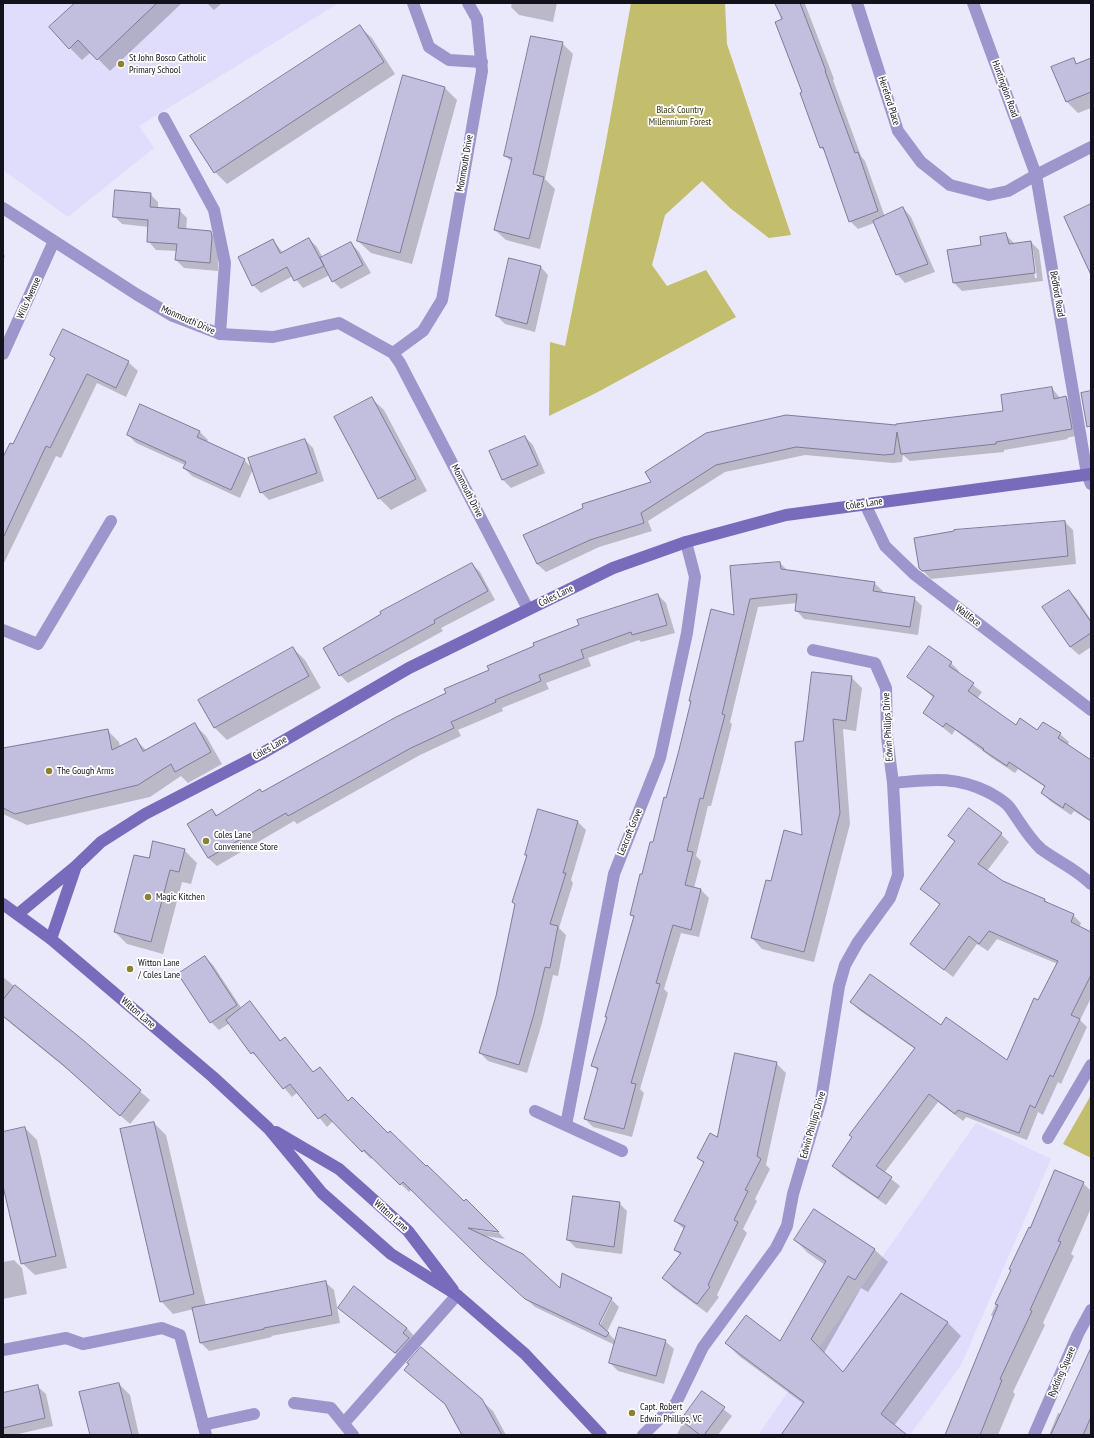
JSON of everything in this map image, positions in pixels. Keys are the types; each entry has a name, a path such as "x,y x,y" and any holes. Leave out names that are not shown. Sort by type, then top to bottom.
{"street":[{"path":"412,3 429,47 449,60 482,62"},
{"name":"Monmouth Drive","path":"393,353 423,331 442,300 482,71 477,19 468,3"},
{"name":"Hereford Place","path":"857,3 898,131 921,162 950,185 989,195 1008,191 1036,175"},
{"name":"Huntingdon Road","path":"973,3 1036,175"},
{"path":"164,118 214,210 225,263 220,334"},
{"path":"1036,175 1091,147"},
{"name":"Bedford Road","path":"1036,175 1090,477"},
{"name":"Monmouth Drive","path":"3,208 174,316 220,334 273,337 339,323 393,353 400,362 528,609"},
{"name":"Wills Avenue","path":"3,354 54,241"},
{"name":"Coles Lane","path":"18,914 76,866 101,842 145,814 260,754 409,668 613,568 686,542 786,514 1090,477"},
{"name":"Wallface","path":"865,504 885,546 914,574 1091,710"},
{"path":"3,630 38,644 111,521"},
{"name":"Leacroft Grove","path":"566,1125 614,874 660,758 687,634 695,577 686,542"},
{"name":"Edwin Phillips Drive","path":"643,1435 676,1403 703,1347 776,1248 787,1226 793,1194 821,1100 838,986 845,965 858,942 890,898 898,874 893,783 887,737 886,688 875,663 813,650"},
{"path":"893,783 944,779 972,784 1009,806 1024,829 1041,849 1066,863 1091,884"},
{"name":"Coles Lane","path":"51,939 76,866"},
{"name":"Witton Lane","path":"3,904 51,939 213,1077 268,1128 322,1193 391,1254 457,1296 525,1354 601,1435"},
{"path":"1048,1138 1091,1065"},
{"path":"535,1111 622,1151"},
{"name":"Witton Lane","path":"268,1128 338,1169 366,1193 408,1231 457,1296"},
{"path":"344,1423 457,1296"},
{"name":"Rydding Square","path":"1034,1435 1078,1334 1091,1310"},
{"path":"3,1350 66,1338 82,1344 162,1328 180,1335 204,1430 254,1414"},
{"path":"294,1402 331,1408 353,1435"}],"shaded area":[{"name":"St John Bosco Catholic Primary School","path":"3,3 339,3 139,126 154,148 68,217 3,170"},
{"path":"976,1123 1051,1159 961,1365 910,1435 758,1435"}],"green space":[{"name":"Black Country Millennium Forest","path":"631,3 725,3 727,44 791,235 769,238 730,208 702,181 665,215 652,265 667,286 706,270 736,317 596,393 549,416 550,342 565,346 605,147"},
{"path":"1091,1095 1091,1158 1063,1144"}],"building":[{"path":"75,3 157,3 97,60 78,40 69,49 49,27"},
{"path":"775,3 800,3 855,153 858,152 878,211 849,222 823,147 820,148 800,93 802,92 775,22 782,19"},
{"path":"360,25 384,62 214,173 190,136"},
{"path":"531,36 563,42 533,174 544,177 529,239 494,230 512,158 504,156"},
{"path":"1074,58 1076,64 1091,58 1091,92 1066,102 1051,67"},
{"path":"403,75 445,87 400,253 357,241"},
{"path":"115,190 151,193 150,207 180,209 178,228 211,231 210,263 175,260 177,244 147,242 148,220 113,217"},
{"path":"1091,204 1091,275 1064,217"},
{"path":"903,207 928,264 896,275 873,221"},
{"path":"1006,233 1009,244 1031,241 1035,273 953,283 947,250 981,245 980,237"},
{"path":"309,238 324,266 294,281 287,267 252,286 238,257 273,239 280,253"},
{"path":"351,242 363,265 332,282 320,258"},
{"path":"509,258 541,266 527,324 496,316"},
{"path":"63,329 129,361 116,388 87,374 50,448 46,446 3,538 3,457 10,443 13,444 55,358 50,355"},
{"path":"1052,387 1054,399 1066,396 1072,429 996,442 996,444 901,454 897,432 894,454 884,455 796,447 716,465 641,513 644,523 590,540 537,564 523,535 583,508 582,504 651,482 645,472 706,433 786,415 896,425 1003,411 1001,395"},
{"path":"1091,391 1091,426 1087,427 1081,393"},
{"path":"372,397 416,479 378,499 334,417"},
{"path":"140,404 200,431 197,437 245,459 231,490 183,468 186,462 127,435"},
{"path":"525,436 538,465 502,480 489,451"},
{"path":"305,439 317,473 260,493 248,458"},
{"path":"1065,521 1068,556 922,571 919,568 914,538 954,530"},
{"path":"780,562 781,569 875,582 873,591 915,597 910,627 795,611 797,594 750,599 722,714 725,715 703,799 700,798 687,851 693,852 685,885 701,889 691,930 673,925 656,983 660,984 631,1083 636,1084 624,1129 584,1119 598,1068 591,1066 607,1017 605,1017 634,916 630,915 640,874 642,874 650,842 653,842 664,797 666,798 679,750 711,609 734,615 730,566"},
{"path":"472,563 488,591 434,620 435,623 339,676 323,648 381,614 380,612"},
{"path":"1069,590 1091,622 1091,633 1070,647 1042,607"},
{"path":"658,594 667,625 632,635 631,632 581,650 584,658 539,675 541,681 495,700 496,702 451,722 454,728 411,748 288,816 286,813 208,858 187,824 212,809 216,816 260,789 262,792 396,717 446,693 444,689 489,670 487,666 534,646 533,643 579,625 577,620"},
{"path":"929,646 952,662 949,666 974,683 968,691 1016,725 1020,718 1037,730 1043,722 1061,733 1058,738 1091,760 1091,821 1065,803 1063,808 1041,793 1045,786 1009,762 1007,766 946,723 943,727 923,713 934,696 907,677"},
{"path":"293,647 309,676 214,728 198,700"},
{"path":"812,672 852,676 846,721 833,719 840,813 804,952 751,938 766,880 771,881 784,830 802,835 795,742 803,741"},
{"path":"195,723 211,752 175,772 171,764 138,785 15,814 3,808 3,748 108,729 112,750 136,738 143,751"},
{"path":"969,808 1002,833 978,864 1003,881 1045,899 1044,901 1074,914 1071,922 1091,932 1091,975 1071,1015 1080,1019 1053,1077 1050,1075 1035,1108 1030,1105 1019,1133 958,1110 955,1114 929,1094 876,1166 892,1177 878,1198 832,1166 852,1137 849,1135 915,1048 850,1002 870,974 941,1025 946,1017 1007,1060 1034,998 1038,1000 1058,961 989,931 979,944 969,936 944,970 910,944 940,904 920,889 955,841 948,836"},
{"path":"538,809 578,821 563,873 566,873 550,924 558,926 550,968 545,967 534,1014 519,1065 479,1053 496,996 515,904 512,902 527,855 525,855"},
{"path":"153,841 185,849 179,872 170,870 151,942 114,932 134,855 149,858"},
{"path":"205,956 237,1005 210,1023 178,974"},
{"path":"15,985 83,1040 141,1090 120,1116 62,1064 3,1016 3,1000"},
{"path":"250,1001 280,1041 285,1037 313,1072 320,1067 348,1101 352,1097 388,1133 390,1131 464,1201 466,1199 499,1232 468,1228 523,1254 560,1288 562,1273 612,1298 599,1324 609,1333 606,1337 525,1299 483,1261 403,1182 400,1185 364,1150 362,1152 325,1114 318,1119 290,1084 283,1089 253,1052 251,1054 226,1020"},
{"path":"735,1053 777,1062 757,1156 761,1159 745,1190 748,1191 734,1220 738,1222 708,1285 710,1287 697,1304 662,1278 681,1253 674,1250 685,1226 674,1221 704,1162 697,1158 710,1133 717,1137"},
{"path":"154,1122 194,1294 160,1302 120,1129"},
{"path":"25,1127 56,1256 21,1264 3,1186 3,1132"},
{"path":"1055,1170 1084,1182 1058,1241 1061,1242 1030,1310 1032,1311 1000,1379 1002,1380 980,1435 945,1435 998,1305 995,1304 1011,1270 1009,1269 1029,1227 1030,1228"},
{"path":"573,1196 620,1202 614,1247 567,1240"},
{"path":"814,1209 875,1249 855,1280 848,1276 811,1339 843,1372 901,1293 948,1322 881,1414 907,1435 781,1435 804,1402 725,1343 746,1315 780,1341 826,1261 794,1240"},
{"path":"326,1281 332,1315 264,1328 200,1343 192,1308"},
{"path":"354,1286 407,1328 403,1333 409,1338 395,1353 338,1308"},
{"path":"619,1327 666,1340 656,1376 609,1363"},
{"path":"421,1347 482,1399 502,1435 462,1435 445,1404 404,1370 409,1364 407,1363"},
{"path":"1091,1348 1091,1417 1083,1435 1051,1435"},
{"path":"119,1383 132,1435 90,1435 79,1392"},
{"path":"38,1385 45,1418 3,1428 3,1393"},
{"path":"702,1391 725,1407 704,1435 700,1435 681,1420"}],"place":[{"name":"St John Bosco Catholic Primary School","path":"121,64"},
{"name":"The Gough Arms","path":"49,771"},
{"name":"Coles Lane Convenience Store","path":"206,841"},
{"name":"Magic Kitchen","path":"148,897"},
{"name":"Witton Lane / Coles Lane","path":"130,969"},
{"name":"Capt. Robert Edwin Phillips, VC","path":"632,1413"}]}
